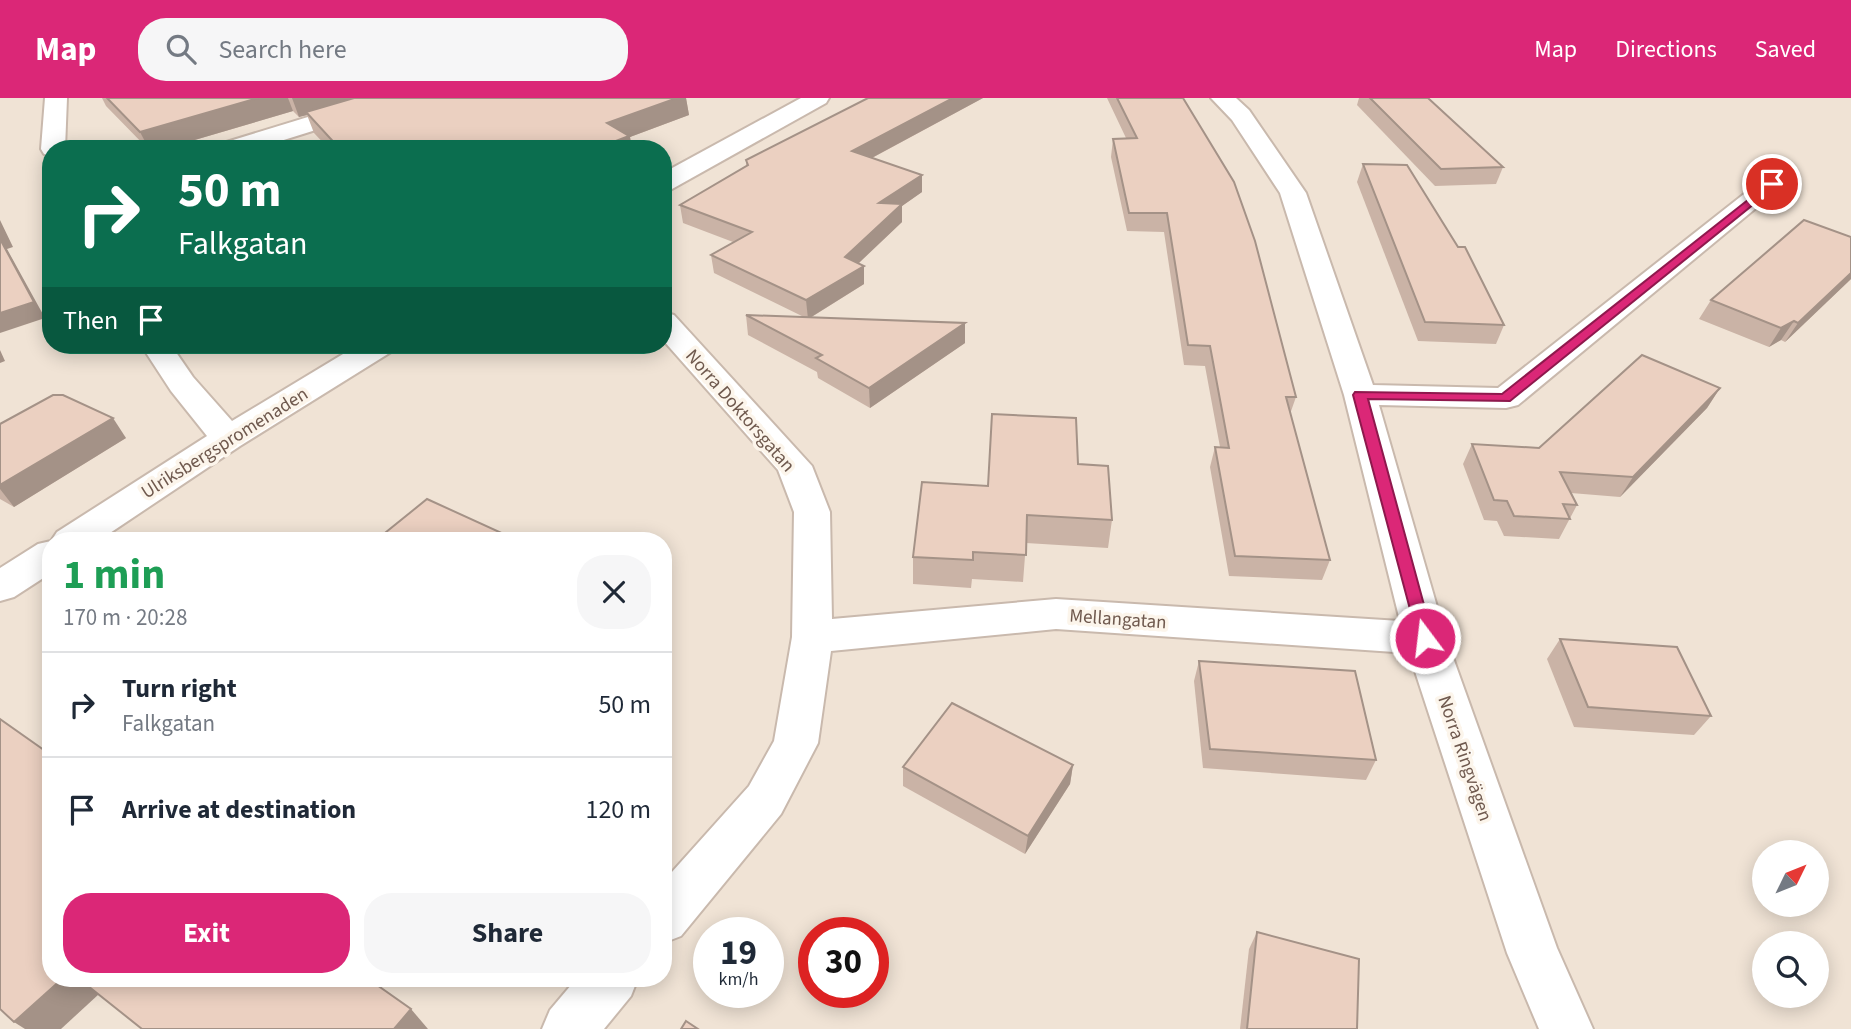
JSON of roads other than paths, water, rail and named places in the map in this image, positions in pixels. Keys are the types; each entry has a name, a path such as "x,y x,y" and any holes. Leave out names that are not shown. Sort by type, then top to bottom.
{"street":[{"path":"54,140 56,98"},
{"path":"258,140 394,98"},
{"path":"672,179 818,98"},
{"name":"Norra Ringvägen","path":"1222,98 1241,115 1293,193 1360,395 1425,638 1533,953 1566,1029"},
{"path":"1360,395 1506,398 1772,184"},
{"name":"Norra Doktorsgatan","path":"672,331 794,467 812,512 812,637 796,743 765,800 672,908"},
{"path":"162,354 183,384 228,438"},
{"name":"Ulriksbergspromenaden","path":"84,532 228,438 365,354"},
{"path":"0,587 42,560"},
{"name":"Mellangatan","path":"812,637 1056,614 1425,638"},
{"path":"569,1029 604,987"}]}
